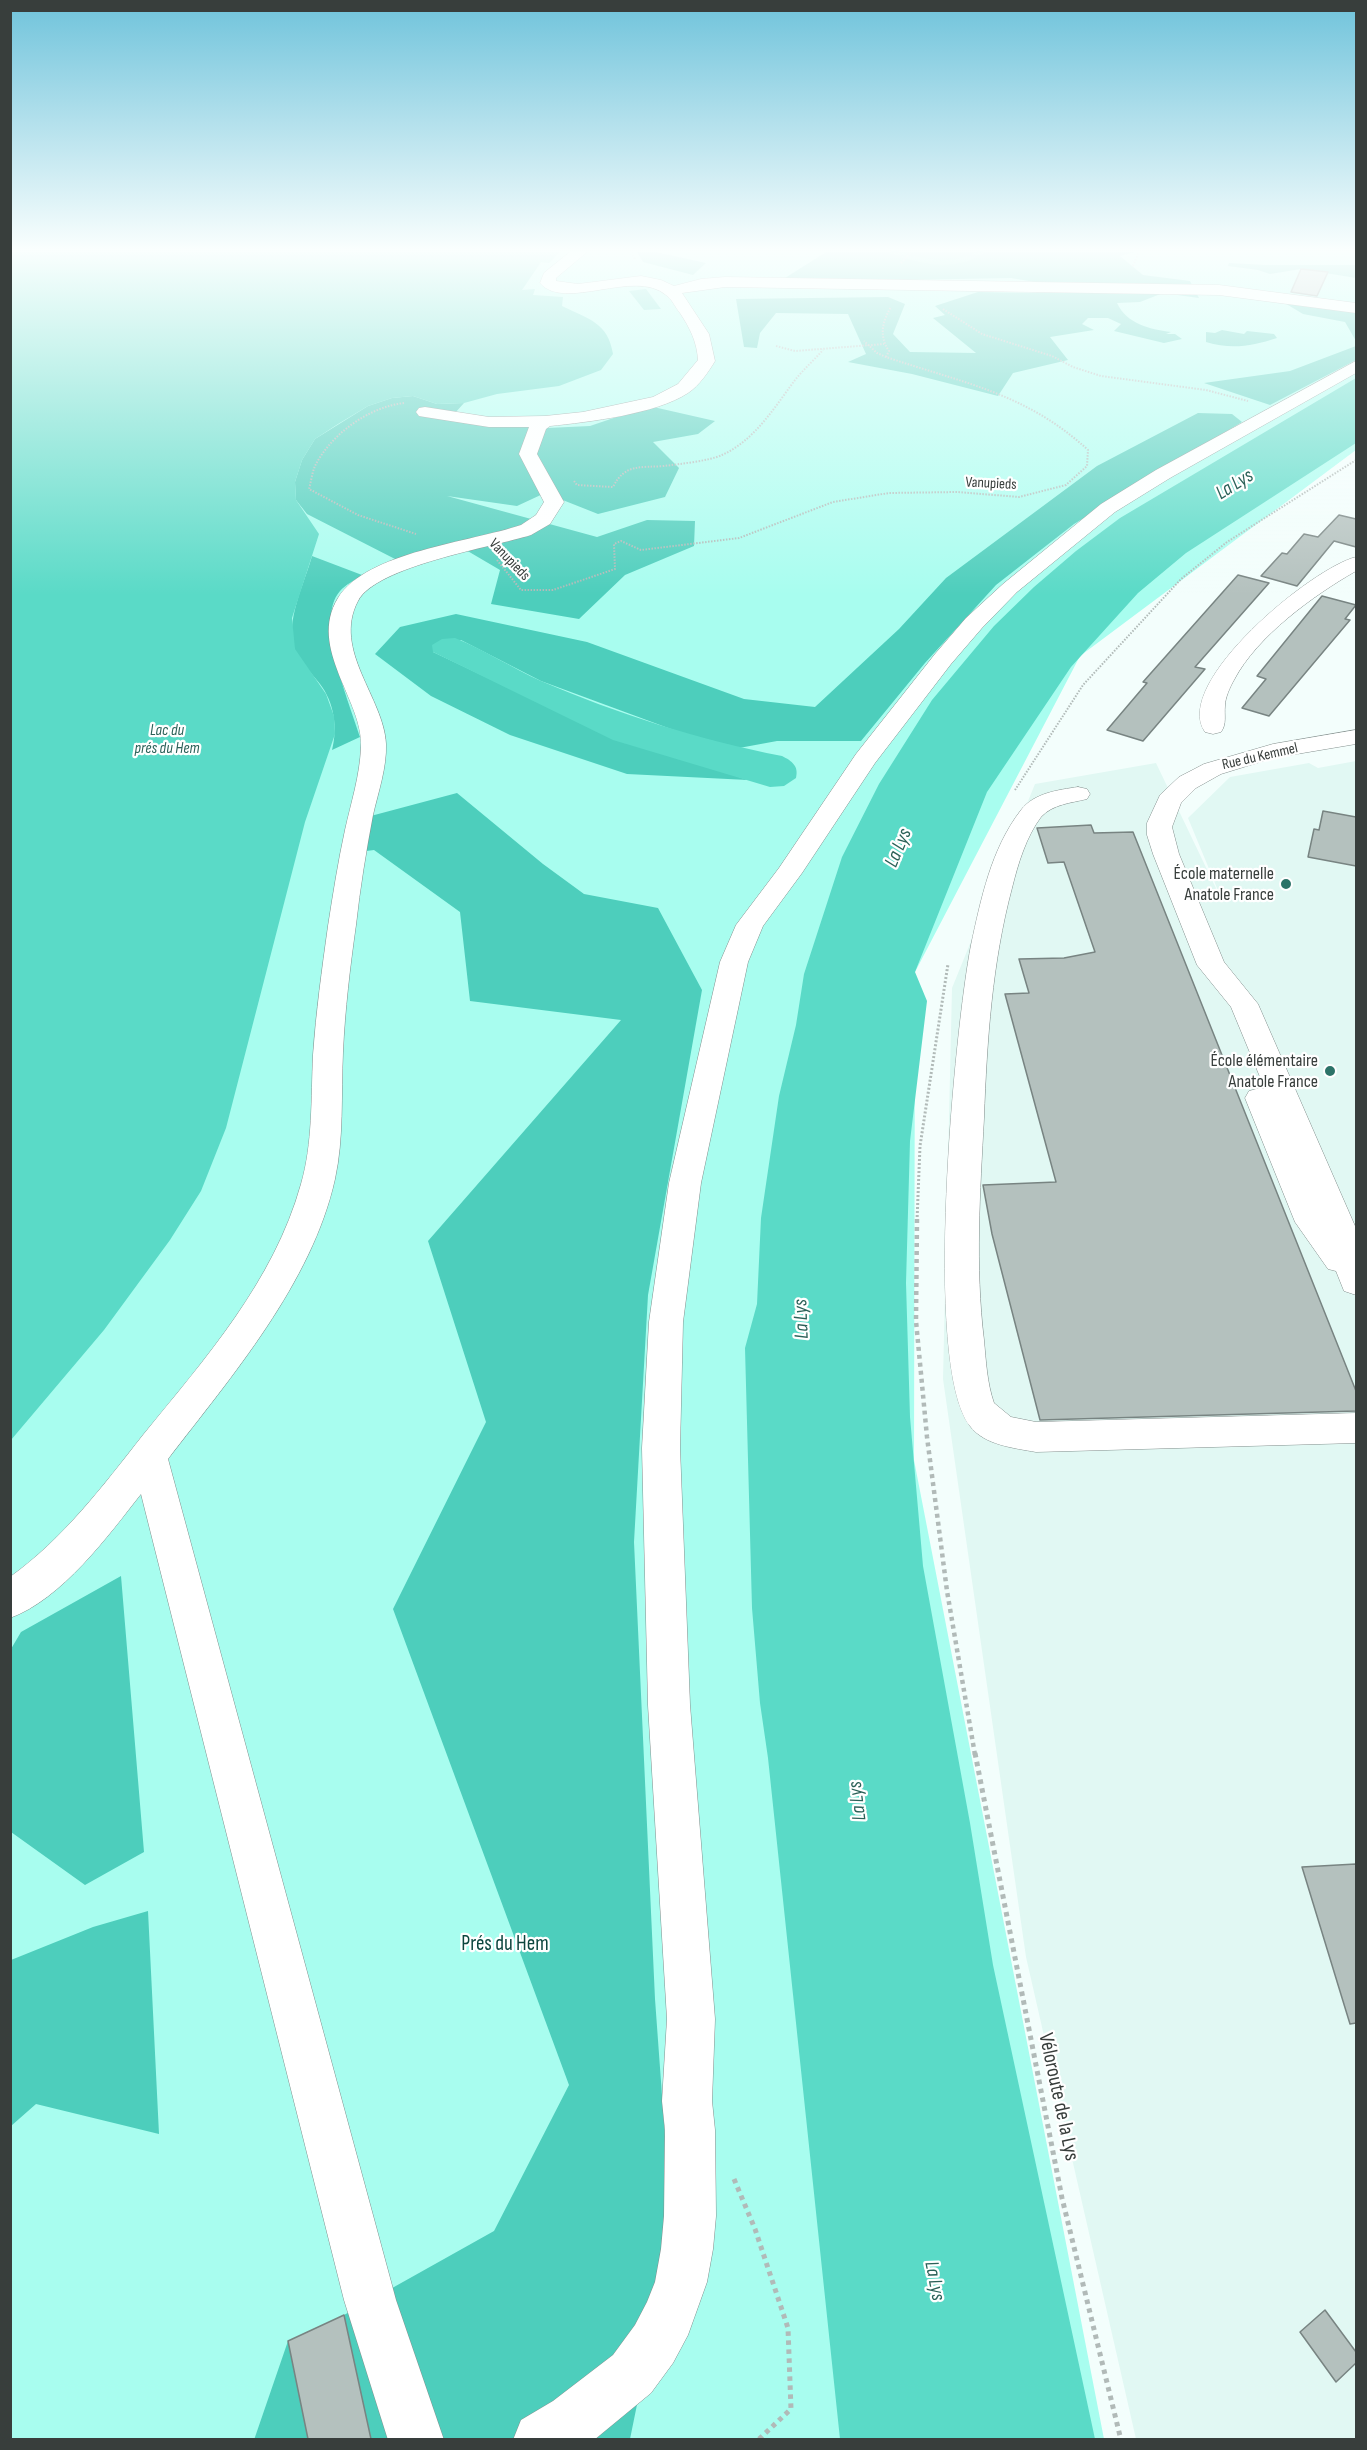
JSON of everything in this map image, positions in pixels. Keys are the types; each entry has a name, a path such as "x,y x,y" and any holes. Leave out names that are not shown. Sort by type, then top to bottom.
{"street":[{"path":"434,413 489,422 544,421 639,407 658,401 684,388 702,366"},
{"path":"541,2439 573,2421 632,2374 654,2344 669,2316 681,2282 687,2249 690,2216 690,2130 687,2101 691,2019 669,1705 662,1448 666,1334 685,1183 734,962 750,925 789,873 865,759 907,702 974,623 1010,588 1108,508 1163,474 1355,366"},
{"path":"10,1600 24,1592 80,1541 197,1393 267,1296 290,1255 318,1183 324,1146 330,1034 339,954 351,862 374,744 371,727 346,659 341,621 345,604 352,591 366,579 423,558 538,525 554,502 528,454 538,426 544,421"},
{"path":"1213,727 1210,715 1212,701 1232,667 1249,645 1297,600 1333,575 1356,563"},
{"name":"Rue du Kemmel","path":"1355,1278 1321,1238 1304,1209 1216,989 1210,964 1160,837 1161,820 1170,798 1197,775 1233,761 1356,737"},
{"path":"1078,794 1052,798 1031,813 1018,835 999,887 985,948 973,1035 960,1233 965,1333 973,1390 982,1415 995,1427 1036,1437 1356,1428"},
{"path":"143,1463 153,1466 370,2300 416,2439"}],"path":[{"path":"528,454 560,459 577,485 613,487 618,477 637,466 663,466 721,456 761,428 795,379 809,366"},
{"name":"Vanupieds","path":"478,543 497,561 520,590 553,590 615,569 614,544 621,541 641,550 739,538 833,502 889,493 957,492 1019,497 1066,485 1087,466 1088,450 1072,434 1034,410 918,366"},
{"path":"1074,366 1101,376 1206,390 1239,398 1273,413"},
{"path":"418,535 358,515 309,489 315,467 337,439 363,417 390,403 413,403 434,413"},
{"path":"1012,794 1083,685 1181,579 1227,542 1356,460"},
{"name":"Véloroute de la Lys","path":"950,958 942,996 920,1146 917,1203 916,1321 926,1425 947,1591 986,1821 1047,2129 1121,2439"},
{"path":"690,2130 733,2176 755,2229 788,2328 791,2409 758,2439"}],"shaded area":[{"path":"871,366 1041,366 1013,373 998,396 912,374"},
{"path":"1302,366 1344,366 1270,405 1204,383 1290,371"},
{"path":"413,396 437,404 464,403 455,413 547,428 590,426 649,406 715,421 698,434 653,442 679,468 665,497 598,514 545,493 517,506 447,496 597,537 647,520 695,521 694,546 625,575 579,619 491,604 500,570 454,543 397,560 307,514 296,500 295,482 302,460 315,439 368,406 392,398"},
{"path":"1198,413 1232,414 1242,422 1074,524 996,585 925,663 861,741 777,741 739,748 679,732 541,681 461,640 433,652 513,690 689,761 748,780 627,774 510,735 431,696 375,654 400,627 456,614 587,642 744,699 815,707 899,629 946,578 1097,466"},
{"path":"312,556 362,575 340,591 333,604 331,621 336,662 360,737 332,750 335,724 332,707 325,691 300,659 292,639 294,615"},
{"path":"1356,761 1356,2439 1136,2439 1026,1957 943,1379 952,988 1035,784 1156,763 1224,905 1188,818 1230,777 1309,763 1318,768"},
{"path":"457,793 543,864 584,894 658,908 702,990 648,1295 634,1542 655,1999 672,2233 630,2439 254,2440 288,2341 344,2315 494,2231 569,2085 393,1609 486,1422 428,1241 621,1020 470,1001 460,912 374,850 359,852 367,817"},
{"path":"121,1576 144,1852 85,1885 11,1832 11,1649 21,1632"},
{"path":"148,1911 159,2134 36,2104 11,2126 11,1960 93,1927"}],"green space":[{"name":"Prés du Hem","path":"11,366 1356,366 1356,450 1080,656 915,972 914,1460 1104,2439 11,2440"}],"water":[{"name":"Lac du prés du Hem","path":"11,366 604,366 601,370 559,386 497,394 464,403 437,404 413,396 392,398 368,406 315,439 302,460 295,482 296,500 319,534 292,618 295,649 326,694 334,716 335,734 305,822 226,1128 201,1191 170,1240 104,1330 11,1440"},
{"name":"La Lys","path":"1356,378 1356,443 1186,553 1138,593 1071,667 987,792 915,972 927,1001 910,1141 906,1283 910,1417 923,1566 970,1823 993,1965 1095,2439 840,2439 768,1758 760,1703 752,1608 745,1348 757,1304 761,1218 779,1096 796,1025 804,974 842,857 879,784 932,700 994,626 1076,551 1120,518"},
{"path":"455,638 541,681 600,704 690,734 782,756 794,764 796,778 784,786 770,787 613,740 433,652 432,645 442,639"}],"building":[{"path":"1339,515 1356,519 1356,547 1334,541 1297,586 1261,576 1282,553 1287,554 1304,534 1318,537"},
{"path":"1238,575 1269,583 1195,667 1205,669 1143,741 1107,730 1147,683 1143,682"},
{"path":"1322,596 1356,605 1345,619 1350,620 1269,716 1242,708 1266,679 1257,676"},
{"path":"1323,811 1356,817 1356,866 1308,857 1314,829 1319,830"},
{"path":"1091,825 1094,833 1133,832 1356,1391 1356,1411 1040,1420 992,1234 983,1185 1056,1182 1005,994 1029,993 1019,959 1064,958 1095,952 1064,862 1048,863 1037,828"},
{"path":"1356,1864 1356,2023 1350,2024 1302,1867"},
{"path":"1325,2310 1356,2352 1356,2363 1336,2382 1300,2332"},
{"path":"344,2315 371,2439 308,2439 288,2341"}],"place":[{"name":"École maternelle Anatole France","path":"1286,884"},
{"name":"École élémentaire Anatole France","path":"1330,1071"}]}
